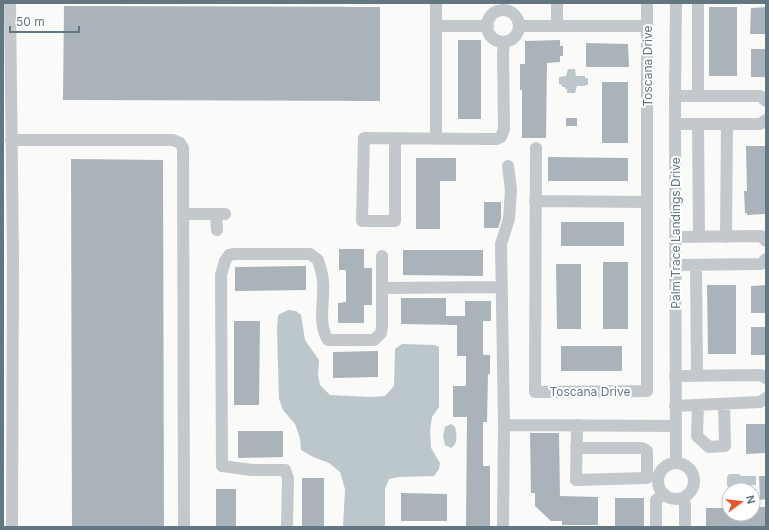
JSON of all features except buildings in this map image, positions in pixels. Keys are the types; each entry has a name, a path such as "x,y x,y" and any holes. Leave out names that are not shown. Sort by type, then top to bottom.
{"street":[{"path":"10,3 7,44 12,140 8,219 8,407 12,527"},
{"path":"436,3 436,139"},
{"path":"557,3 558,26"},
{"name":"Toscana Drive","path":"536,148 535,392 647,391 648,3"},
{"name":"Palm Trace Landings Drive","path":"676,3 676,463"},
{"path":"698,3 698,96"},
{"path":"504,6 515,15 519,26 515,37 504,42 499,41 491,35 488,26 491,16 504,6"},
{"path":"436,26 488,26"},
{"path":"519,26 647,26"},
{"path":"395,139 395,221 362,221 364,138 497,139 501,137 504,129 504,42"},
{"path":"675,96 760,96 766,101"},
{"path":"675,124 760,124 766,120"},
{"path":"698,124 699,237"},
{"path":"726,237 727,124"},
{"path":"12,140 174,140 180,143 183,148 184,527"},
{"path":"503,527 504,425 501,244 509,219 511,190 508,166"},
{"path":"536,201 647,202"},
{"path":"184,214 220,214 216,230"},
{"path":"675,237 761,236 766,241"},
{"path":"287,527 288,478 285,470 252,470 222,466 221,275 225,261 229,255 235,254 310,254 318,260 323,281 322,319 324,334 328,340 374,340 381,333 382,326 382,256"},
{"path":"675,265 761,264 766,259"},
{"path":"696,265 697,375"},
{"path":"382,288 502,287"},
{"path":"675,376 761,375 766,378"},
{"path":"675,406 760,402 766,398"},
{"path":"698,405 697,436 709,447 725,446 724,404"},
{"path":"504,425 676,426"},
{"path":"577,425 576,480 647,478"},
{"path":"576,448 642,448 647,451 647,478 660,497 676,499 683,498 688,494 692,489 694,477 687,467 682,464 670,464 661,472 658,483 660,497 656,527"},
{"path":"683,498 686,505 685,527"}],"shaded area":[{"path":"568,69 575,69 576,76 585,76 585,78 588,78 588,85 577,86 575,93 567,93 567,89 559,84 559,77 566,76"},
{"path":"288,310 296,311 301,315 305,340 319,360 318,375 320,385 330,395 371,397 385,396 394,386 395,349 402,344 434,345 439,347 439,407 432,417 430,430 431,448 440,463 439,469 434,476 399,477 389,479 385,489 385,527 343,527 345,489 340,472 329,463 313,457 301,450 300,438 295,424 283,410 279,399 277,331 278,315"},
{"path":"451,424 455,427 456,442 451,448 445,445 443,436 445,427"},
{"path":"729,474 756,476 756,482 727,482 727,477"}]}
